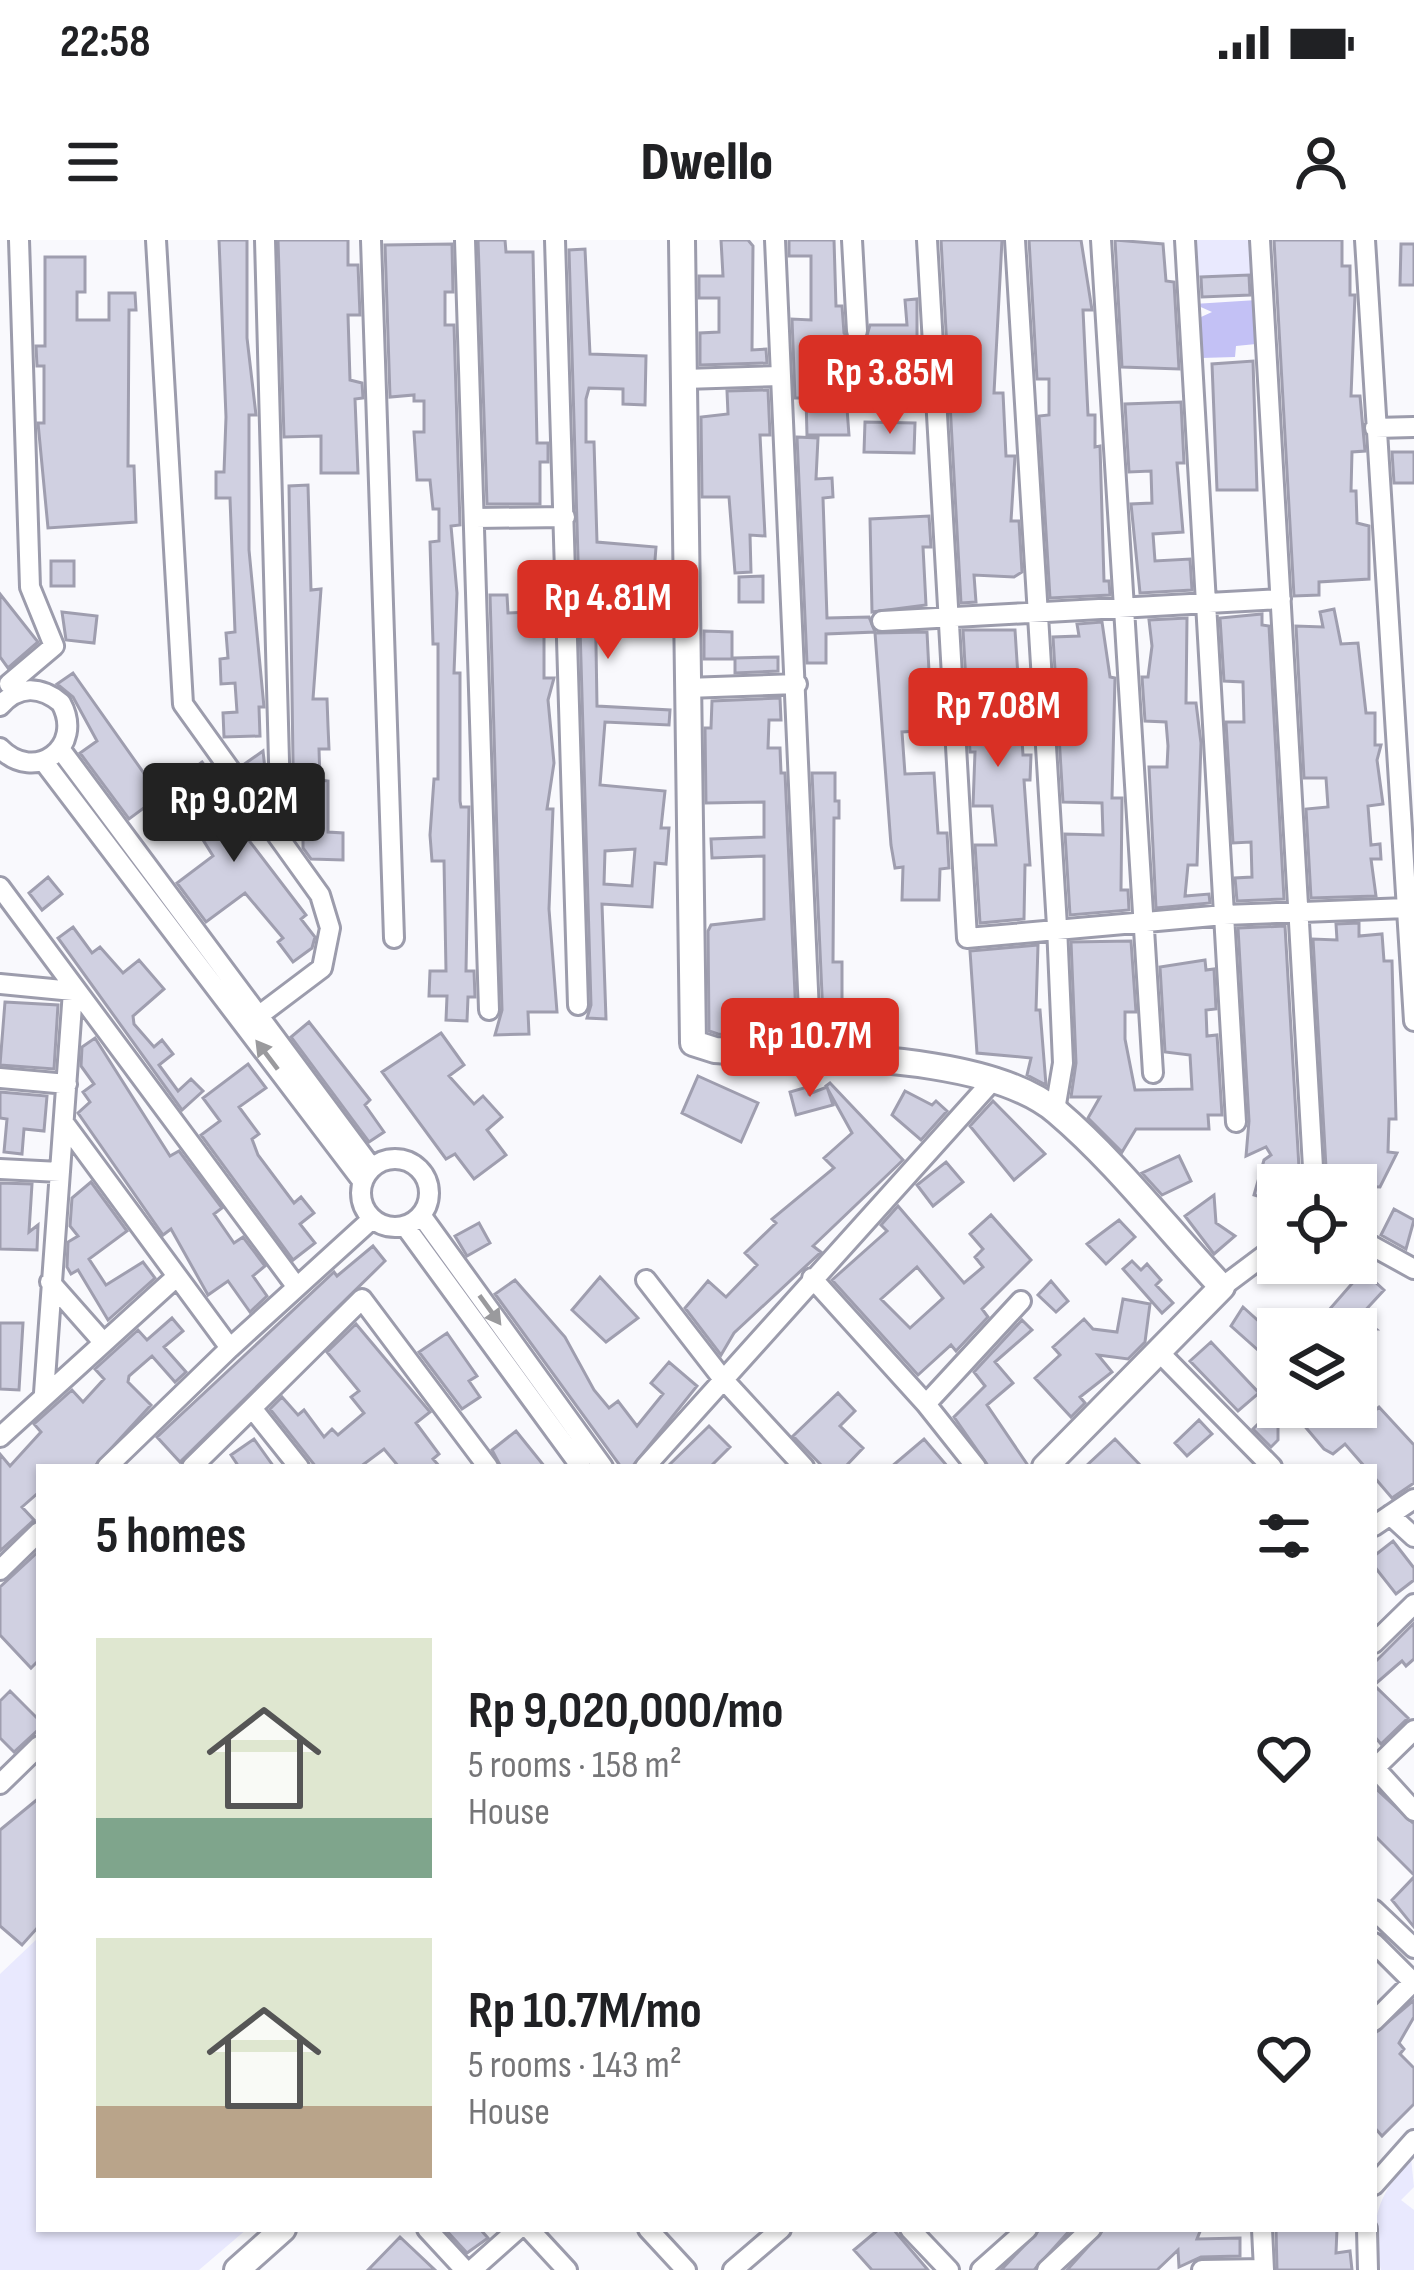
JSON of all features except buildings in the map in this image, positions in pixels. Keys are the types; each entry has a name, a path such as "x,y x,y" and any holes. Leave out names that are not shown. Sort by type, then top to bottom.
{"street":[{"path":"0,706 10,682 54,646 33,605 30,587 19,240"},
{"path":"156,240 183,704 320,895 330,939 322,968 261,1014"},
{"path":"266,240 280,837"},
{"path":"371,240 394,938"},
{"path":"465,240 489,1010"},
{"path":"554,240 578,1005"},
{"path":"682,240 691,1037 699,1048 995,1078 1055,1110 1222,1287"},
{"path":"775,240 811,1058"},
{"path":"852,240 856,331"},
{"path":"927,240 968,938 1057,926 1407,908"},
{"path":"1015,240 1057,926 1063,1063 1055,1110"},
{"path":"1100,240 1153,1073"},
{"path":"1185,240 1236,1123"},
{"path":"1260,240 1313,1164"},
{"path":"1365,240 1375,428 1405,781 1414,1021"},
{"path":"684,379 781,376"},
{"path":"1375,428 1414,427"},
{"path":"476,518 565,517"},
{"path":"882,621 1281,599"},
{"path":"1,752 22,764 44,762 61,750 69,730 61,703 38,689 10,682"},
{"path":"687,688 797,684"},
{"path":"61,750 261,1014 368,1175"},
{"path":"44,762 368,1175"},
{"path":"0,888 296,1286"},
{"path":"0,984 73,991"},
{"path":"44,1393 73,991"},
{"path":"0,1078 68,1084"},
{"path":"648,1464 995,1078"},
{"path":"65,1124 174,1279 230,1348"},
{"path":"372,1219 361,1195 368,1175 400,1160 413,1165 429,1188 413,1221"},
{"path":"0,1168 60,1172"},
{"path":"110,1464 372,1219 413,1221 601,1464"},
{"path":"413,1221 579,1464"},
{"path":"1377,1249 1414,1269"},
{"path":"1049,1464 1222,1287 1257,1261"},
{"path":"812,1278 974,1464"},
{"path":"0,1437 174,1279"},
{"path":"646,1280 722,1378 801,1464"},
{"path":"50,1282 103,1342"},
{"path":"195,1464 362,1299 486,1464"},
{"path":"926,1404 1021,1301"},
{"path":"1158,1351 1268,1464"},
{"path":"252,1408 297,1464"},
{"path":"1414,1499 1382,1521 1414,1537"},
{"path":"0,1570 36,1535"},
{"path":"1377,1640 1414,1604"},
{"path":"1377,1766 1414,1730"},
{"path":"0,1784 36,1749"},
{"path":"1377,1770 1414,1810"},
{"path":"1377,1913 1414,1948"},
{"path":"1377,1946 1413,1982 1377,2018"},
{"path":"1377,2180 1414,2140"},
{"path":"236,2270 280,2232"},
{"path":"430,2232 468,2270 514,2232"},
{"path":"532,2232 567,2270"},
{"path":"651,2232 686,2270"},
{"path":"733,2270 777,2232"},
{"path":"913,2232 949,2270"},
{"path":"981,2270 1024,2232"},
{"path":"1047,2270 1088,2232"},
{"path":"1202,2270 1264,2270 1262,2232"},
{"path":"1366,2232 1368,2270"}],"shaded area":[{"path":"1193,240 1252,240 1254,275 1194,278"},
{"path":"1257,300 1256,344 1236,346 1235,357 1201,358 1196,342 1201,317 1212,312 1194,304"},
{"path":"36,1940 36,2232 243,2232 199,2270 0,2270 0,1974"},
{"path":"1411,2158 1414,2187 1401,2200 1414,2210 1414,2270 1381,2270 1375,2232 1379,2209"}]}
